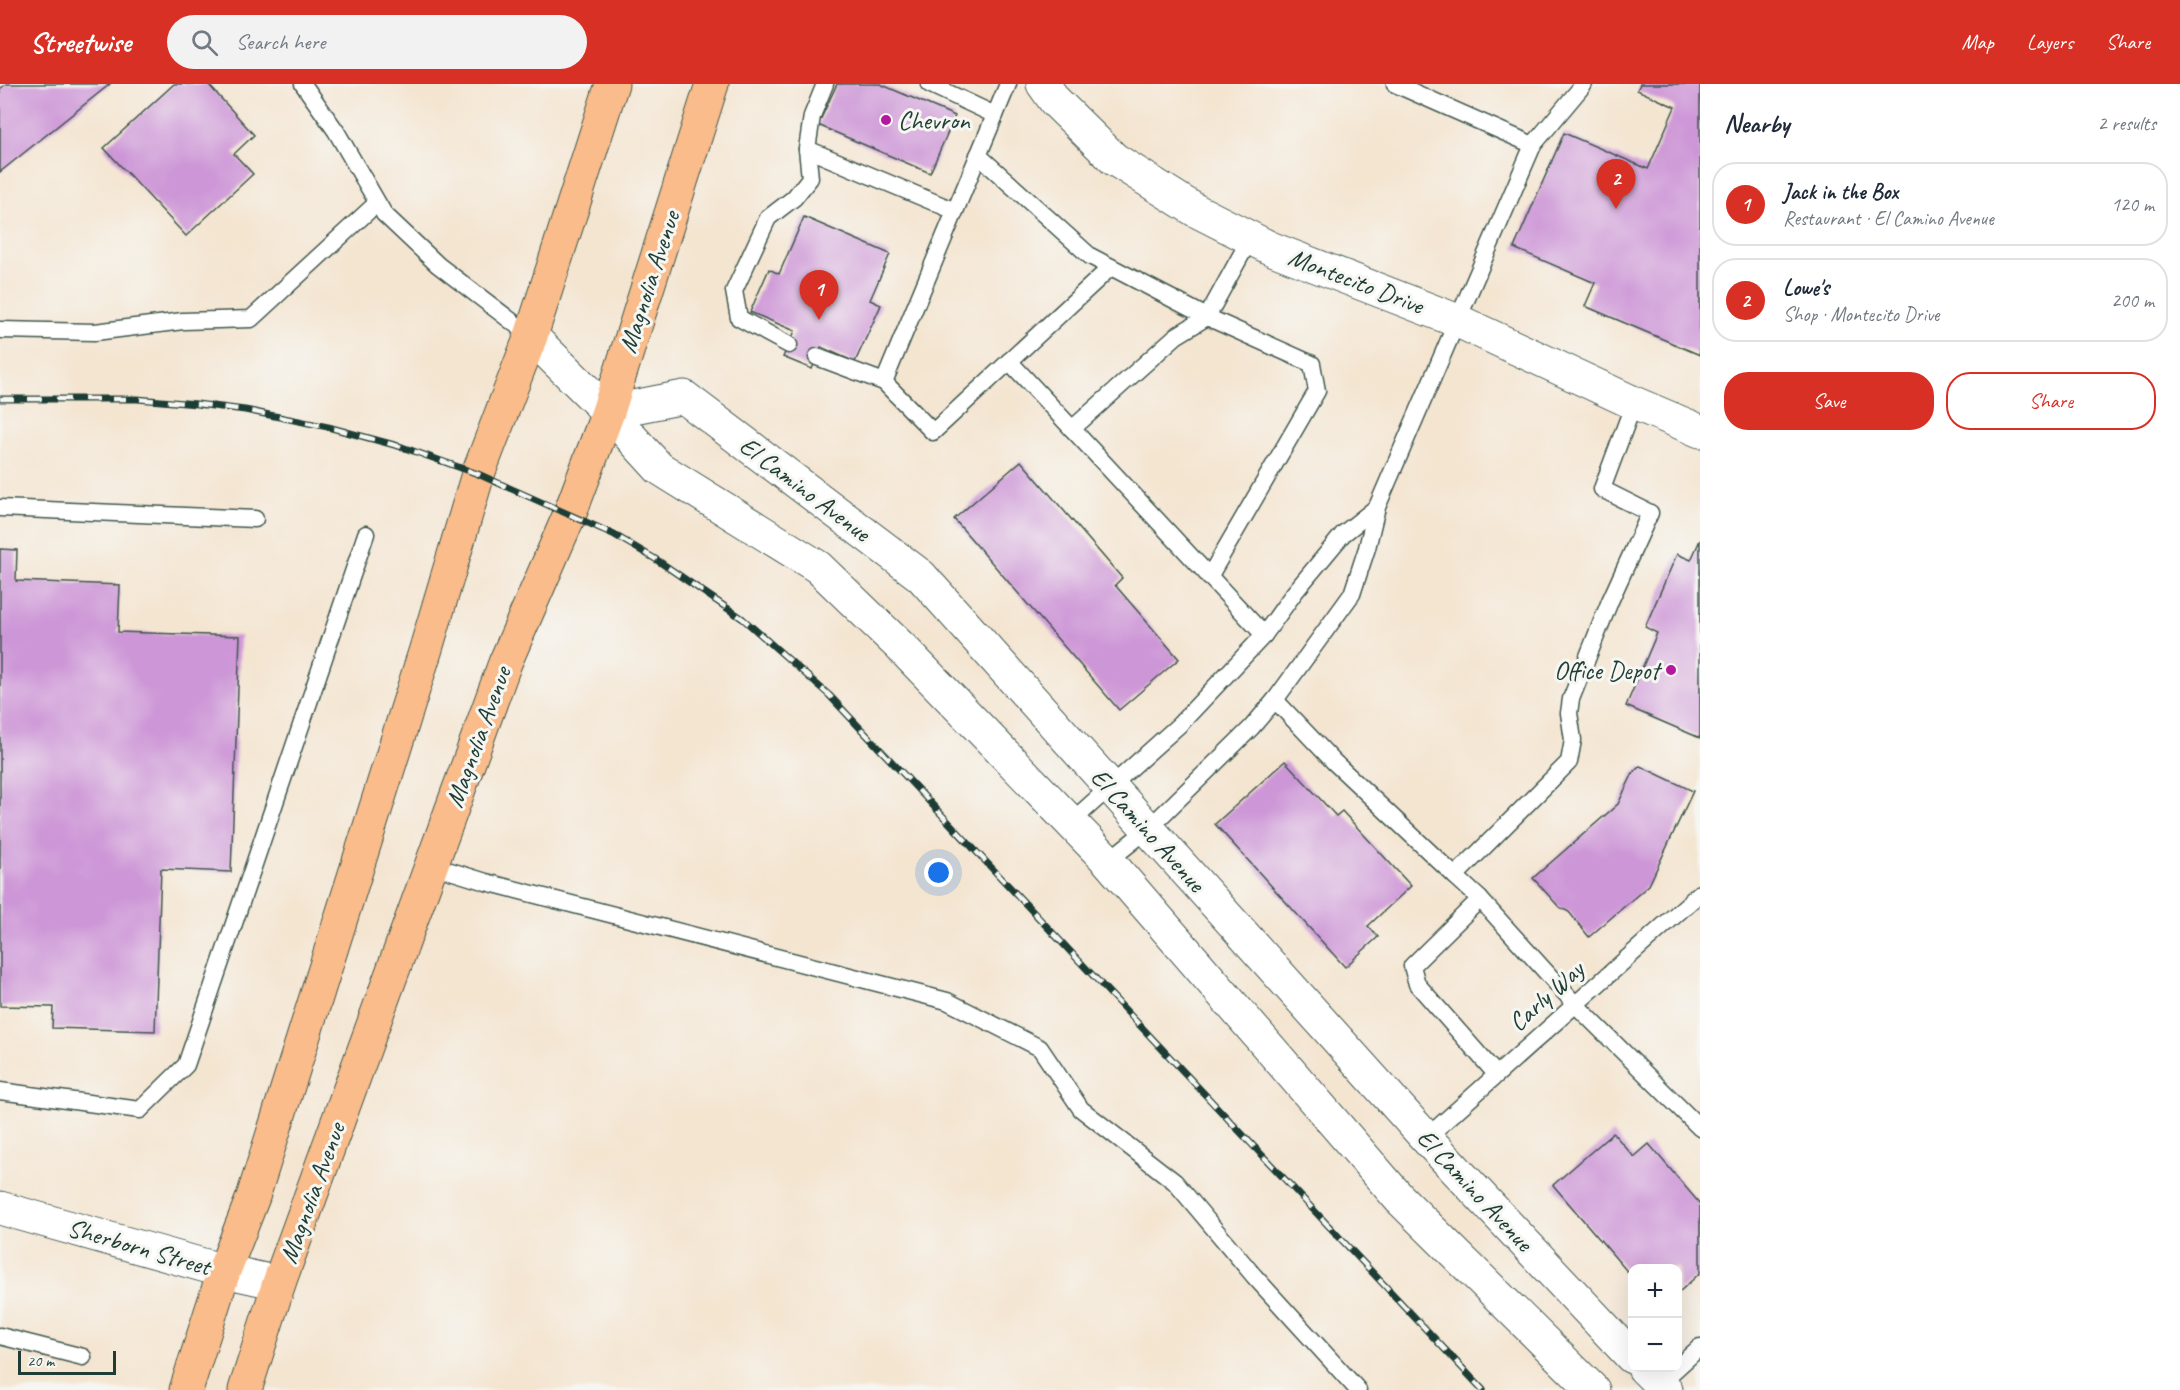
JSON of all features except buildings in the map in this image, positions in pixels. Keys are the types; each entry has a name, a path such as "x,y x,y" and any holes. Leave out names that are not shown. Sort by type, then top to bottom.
{"main road":[{"path":"186,1390 224,1271 253,1197 425,652 478,474 531,336 612,84"},
{"name":"Magnolia Avenue","path":"245,1390 279,1283 505,663 569,516 608,412 712,84"}],"street":[{"name":"Montecito Drive","path":"1043,84 1055,101 1114,159 1195,210 1270,248 1458,321 1634,404 1700,430"},
{"name":"El Camino Avenue","path":"531,336 608,412 659,468 818,567 904,650 1108,861 1399,1197 1593,1390"},
{"name":"El Camino Avenue","path":"608,412 684,397 921,576 1109,788 1426,1138 1628,1353"},
{"name":"Sherborn Street","path":"0,1208 224,1271 279,1283"}],"lane":[{"path":"303,84 336,131 384,214 438,264 531,336"},
{"path":"789,345 739,318 734,291 768,218 794,198 810,178 807,149 812,116 825,84"},
{"path":"929,84 995,115"},
{"path":"884,382 1008,84"},
{"path":"1395,84 1533,145"},
{"path":"1108,861 1148,829 1251,728 1275,700 1352,594 1377,507 1533,145 1584,84"},
{"path":"807,149 955,211"},
{"path":"978,155 1090,256 1207,317 1312,364 1317,391 1209,577"},
{"path":"0,330 95,332 183,321 252,319 377,203"},
{"path":"1072,429 1176,336 1207,317 1251,237"},
{"path":"817,357 884,382 933,432 1111,267"},
{"path":"1009,361 1264,635"},
{"path":"1455,876 1569,762 1573,740 1569,713 1571,699 1610,601 1650,513 1602,489 1634,404"},
{"path":"1071,822 1179,725 1264,635 1294,593 1343,534 1377,507"},
{"path":"0,508 255,519"},
{"path":"0,1091 140,1110 186,1065 366,534"},
{"path":"1275,700 1334,762 1480,899 1575,1004 1700,1128"},
{"path":"431,865 486,882 947,1001 1040,1048 1082,1109 1175,1182 1254,1276 1358,1390"},
{"name":"Carly Way","path":"1426,1138 1700,893"},
{"path":"1480,899 1412,966 1417,984 1496,1074"},
{"path":"0,1336 83,1357"},
{"path":"1656,1383 1700,1347"}],"railway":[{"path":"0,399 137,399 197,404 245,410 328,427 402,447 478,474 613,534 657,560 743,619 829,695 1483,1390"}],"place":[{"name":"Chevron","path":"886,120"},
{"name":"Lowe's","path":"1616,209"},
{"name":"Jack in the Box","path":"819,320"},
{"name":"Office Depot","path":"1671,670"}]}
